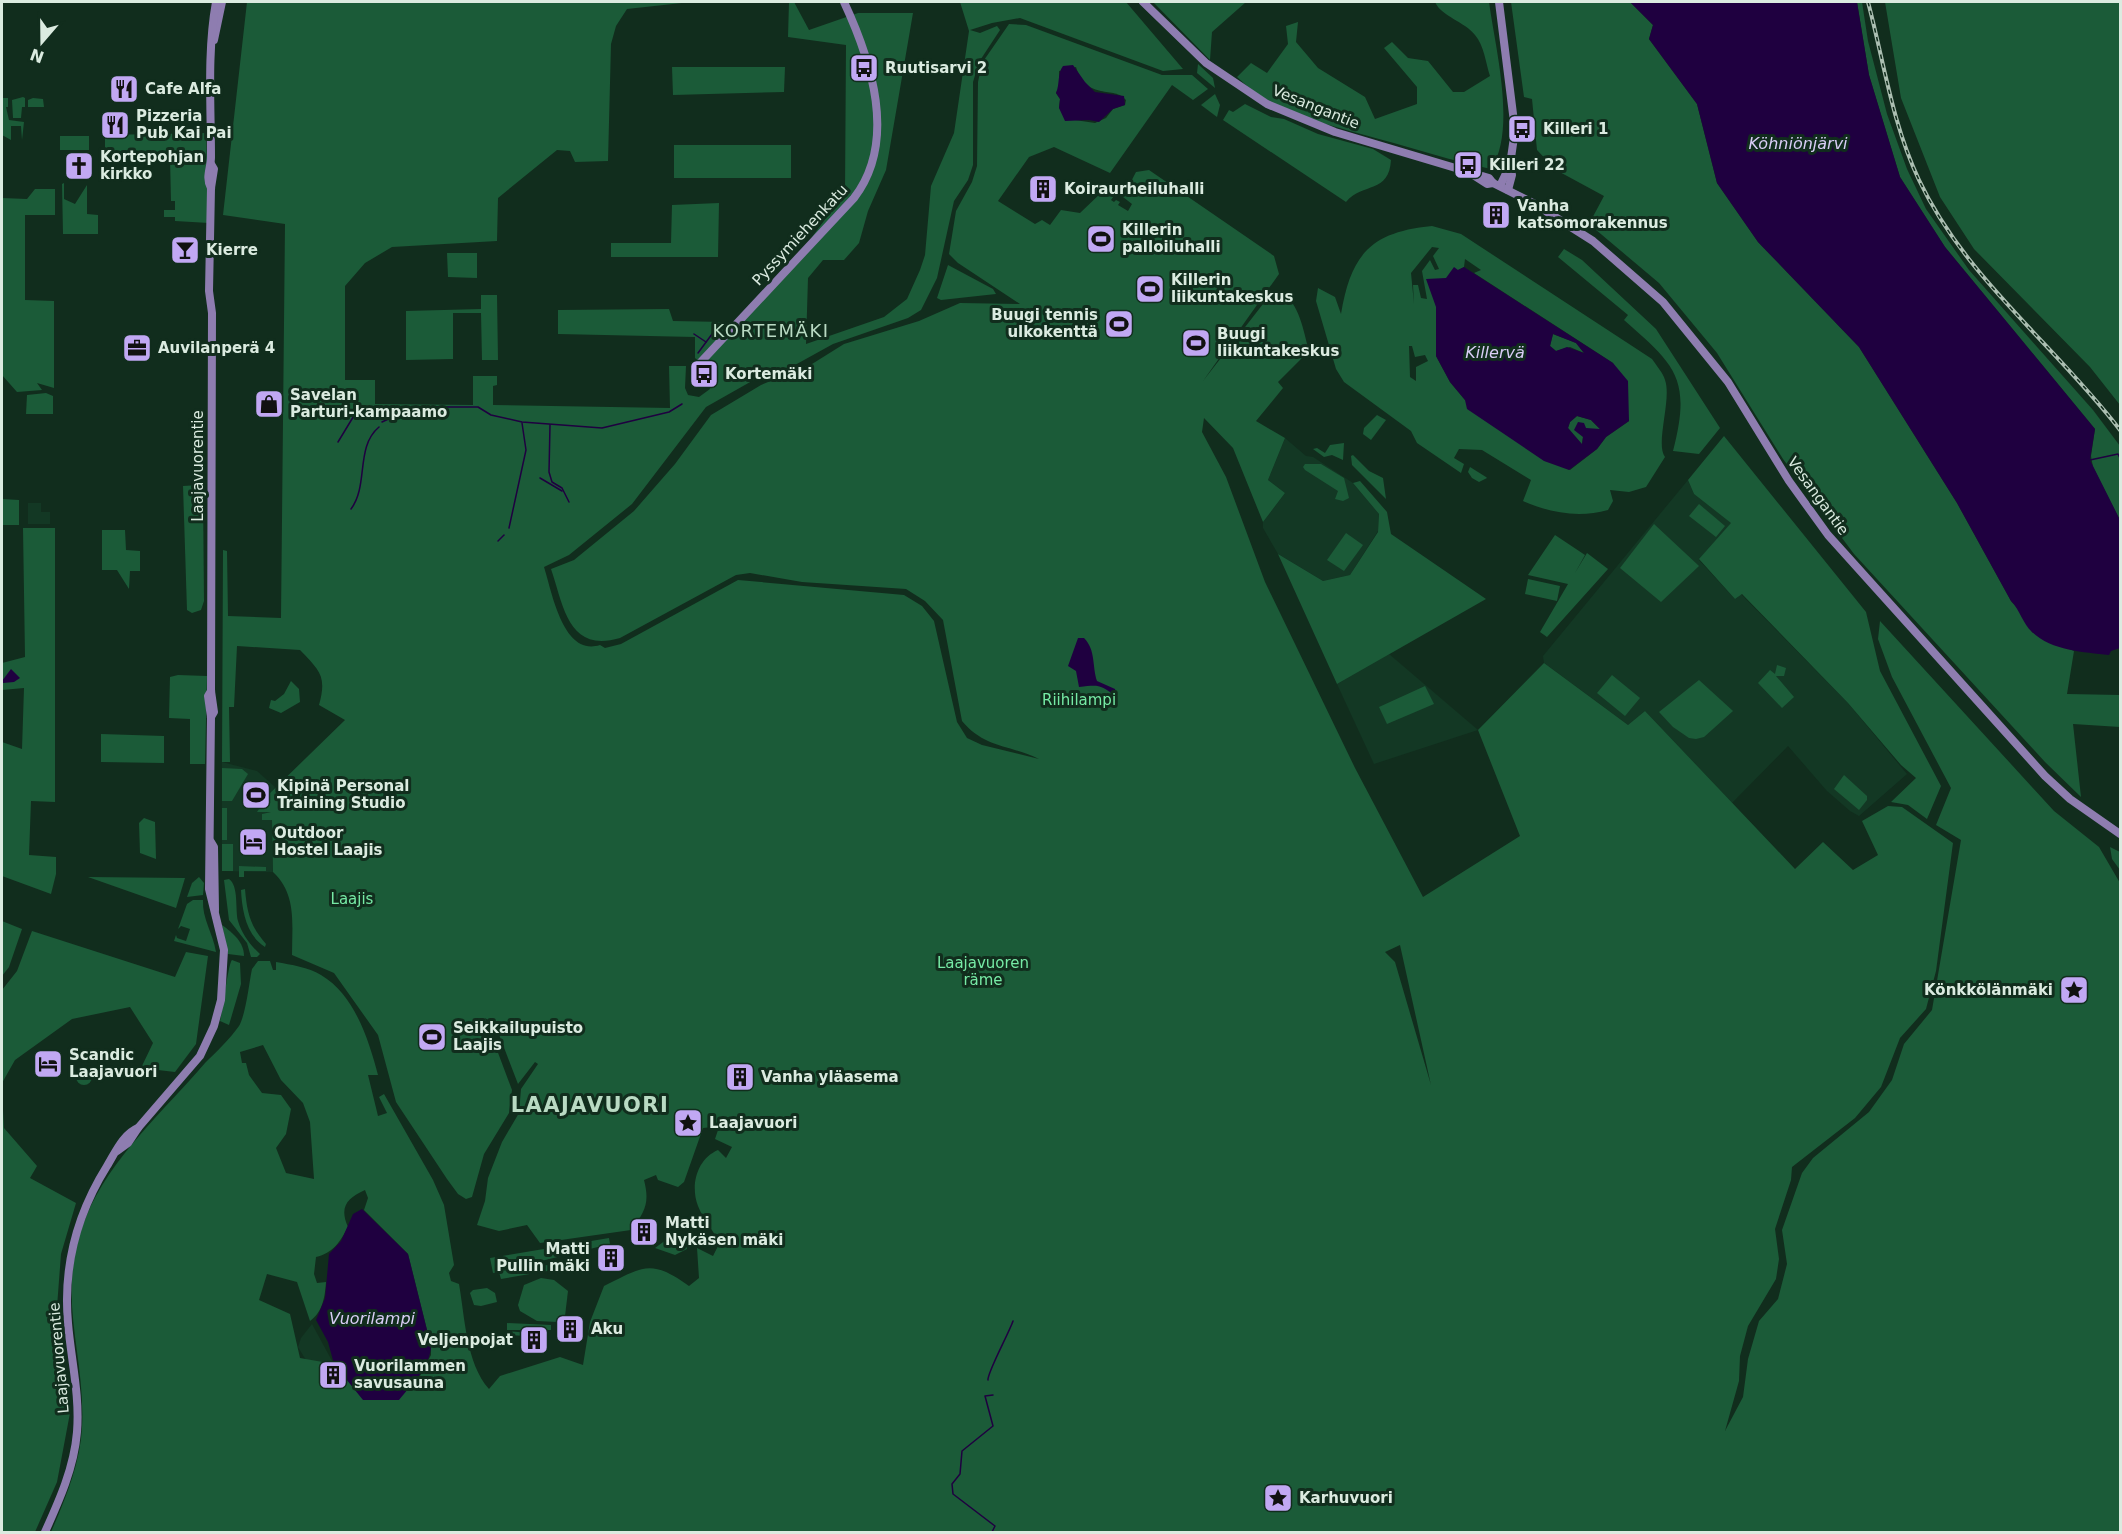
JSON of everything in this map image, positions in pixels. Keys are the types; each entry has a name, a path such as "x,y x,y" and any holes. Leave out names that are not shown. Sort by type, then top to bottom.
{"street":[{"name":"Laajavuorentie","path":"45,1533 68,1476 76,1436 78,1394 67,1318 68,1268 88,1199 117,1151 128,1143 138,1128 200,1056 214,1026 221,1000 224,950 209,889 211,717 214,696 211,691 211,188 208,183 211,164 212,44 216,2"},
{"name":"Laajavuorentie","path":"212,44 222,2"},
{"name":"Pyssymiehenkatu","path":"699,364 854,198 871,170 875,149 873,82 864,46 844,2"},
{"name":"Vesangantie","path":"1143,2 1206,63 1267,104 1315,125 1473,174 1478,180 1496,184 1508,190 1593,241 1664,302 1713,361 1790,483 1845,556 2045,776 2070,799 2121,834"},
{"path":"1499,2 1515,120 1510,165 1512,175 1508,190"},
{"path":"1496,184 1510,165"}],"shaded area":[{"path":"1285,438 1306,456 1313,457 1353,483 1379,514 1378,531 1350,575 1323,581 1278,554 1263,528 1263,522 1285,493 1268,480"},
{"path":"1688,480 1694,494 1732,523 1699,560 1735,599 1741,594 1848,703 1907,774 1859,816 1827,791 1788,746 1732,803 1645,711 1628,725 1544,663 1543,656"},
{"path":"28,503 41,503 41,512 50,512 50,524 28,524"},
{"path":"1389,654 1478,730 1374,764 1337,684"},
{"path":"222,762 257,771 275,787 258,812 271,812 262,814 262,819 272,819 273,872 222,871"},
{"path":"312,1324 331,1359 344,1377 309,1365 298,1347 301,1338"}],"green space":[{"path":"247,2 691,2 627,9 616,26 611,44 608,161 575,162 570,151 557,150 498,198 497,241 392,247 365,263 345,286 345,380 375,380 375,404 473,405 473,376 497,376 497,385 493,386 493,405 670,408 669,366 686,366 685,388 688,395 699,397 710,389 704,366 695,358 695,337 558,334 558,310 669,309 673,321 725,322 734,332 782,278 845,192 846,45 788,37 789,2 794,2 809,30 858,13 913,13 886,170 868,211 859,243 844,260 823,260 808,278 806,344 884,317 907,299 925,255 931,186 954,133 969,31 960,2 1126,2 1183,69 1163,71 1020,18 970,30 980,33 997,26 1000,30 979,62 973,82 973,165 968,180 954,201 937,278 921,310 908,318 833,344 795,365 759,377 706,407 632,504 569,555 544,567 555,606 568,632 577,641 587,646 600,645 605,648 621,644 738,580 904,595 922,606 934,621 957,722 967,738 982,745 1039,759 989,741 970,730 962,721 943,620 925,601 906,589 802,582 750,573 736,575 620,638 603,641 589,639 579,633 571,623 551,569 574,560 634,511 675,464 711,415 761,385 812,364 844,344 919,321 960,303 1020,304 958,263 949,254 956,211 972,182 977,166 978,82 982,63 1009,24 1026,25 1162,75 1192,75 1208,89 1193,100 1172,85 1110,173 1054,147 1029,157 998,201 1035,224 1042,220 1050,225 1061,210 1080,213 1103,191 1116,193 1111,200 1120,202 1118,205 1128,211 1132,204 1123,197 1136,172 1149,170 1274,256 1279,274 1203,381 1263,304 1281,292 1293,303 1300,318 1309,351 1278,382 1283,388 1256,421 1285,438 1268,480 1285,493 1263,522 1233,448 1204,418 1202,432 1226,477 1265,582 1355,768 1423,897 1520,836 1478,730 1544,663 1628,725 1645,711 1795,869 1823,842 1853,870 1878,855 1862,821 1888,806 1902,807 1953,843 1936,971 1926,1009 1900,1038 1881,1087 1855,1118 1792,1167 1791,1180 1775,1229 1779,1259 1776,1279 1748,1326 1740,1356 1739,1381 1725,1431 1743,1397 1748,1359 1759,1321 1778,1299 1787,1264 1782,1230 1802,1173 1813,1158 1869,1112 1892,1080 1904,1044 1932,1010 1961,840 1936,825 1951,788 1892,677 1878,639 1880,621 2054,811 2099,847 2120,883 2120,1532 51,1532 71,1482 81,1441 82,1400 73,1323 72,1272 86,1217 96,1195 123,1155 239,1026 252,969 258,961 270,961 273,970 276,970 276,962 316,972 333,984 352,1006 365,1034 378,1075 368,1075 378,1116 387,1113 379,1097 384,1094 433,1180 444,1205 454,1265 449,1273 451,1281 459,1284 471,1353 481,1378 489,1389 500,1376 560,1357 583,1365 590,1322 604,1286 628,1274 647,1268 665,1272 689,1286 699,1278 697,1248 713,1256 719,1244 698,1206 695,1181 700,1166 711,1154 718,1150 726,1158 732,1147 715,1139 718,1130 713,1127 703,1128 684,1182 678,1187 658,1180 656,1175 644,1180 645,1207 631,1230 540,1243 527,1225 499,1231 477,1225 485,1201 488,1178 502,1142 519,1113 521,1089 538,1064 535,1062 518,1084 495,1024 485,1018 512,1090 509,1113 484,1154 472,1197 466,1199 458,1194 447,1179 396,1102 378,1035 334,973 292,955 290,900 281,881 273,872 272,820 262,820 262,814 271,812 257,812 268,795 345,720 319,705 322,687 320,674 300,650 237,646 234,707 229,707 230,762 222,762 223,550 227,551 228,616 281,618 285,224 223,215","holes":["1076,67 1087,85 1121,96 1126,100 1125,105 1113,109 1106,118 1095,123 1075,120 1059,108 1060,99 1056,93 1059,87 1059,71","1400,945 1431,1085 1395,962 1385,952","263,1045 281,1080 303,1103 310,1122 314,1179 286,1173 276,1148 286,1134 291,1109 281,1095 262,1093 249,1075 246,1063 242,1063 240,1052","365,1190 368,1198 364,1210 408,1254 431,1346 431,1355 420,1376 364,1400 334,1364 300,1358 290,1314 259,1300 267,1274 297,1282 310,1321 318,1313 326,1282 317,1283 314,1274 316,1257 331,1250 342,1237 348,1227 344,1214 346,1204 353,1196"]},
{"path":"1153,2 1246,2 1212,32 1210,60"},
{"path":"1435,2 1489,2 1499,64 1503,111 1499,152 1491,169 1304,117 1268,100 1237,77 1251,63 1267,73 1288,44 1286,26 1298,22 1296,42 1318,68 1365,97 1375,119 1417,104 1417,87 1384,48 1392,42 1408,58 1428,61 1453,92 1464,92 1490,76 1483,49 1471,30 1442,11"},
{"path":"1511,2 1630,2 1653,25 1649,39 1697,104 1717,183 1758,242 1859,347 1957,503 2011,601 2032,632 2074,651 2067,694 2120,695 2120,727 2073,724 2081,797 2045,762 1854,554 1783,459 1717,353 1659,283 1589,224 1604,196 1556,170 1537,150 1532,99 1524,97"},
{"path":"1857,2 1862,2 1868,41 1887,114 1907,169 1926,209 1969,270 2093,410 2120,446 2120,520 2093,467 2091,456 2095,429 1945,247 1900,177 1869,75"},
{"path":"1885,2 2120,2 2120,405 2090,367 1974,249 1940,197 1901,98"},
{"path":"1198,64 1213,78 1215,88 1197,73"},
{"path":"672,67 785,67 784,92 673,95"},
{"path":"1215,94 1220,105 1217,117 1201,105"},
{"path":"23,97 25,107 22,107 21,118 13,118 12,100"},
{"path":"2,98 8,98 8,107 6,107 9,120 24,122 22,140 21,126 11,126 11,140 2,135"},
{"path":"43,99 44,107 28,107 28,100"},
{"path":"1245,104 1271,117 1284,119 1318,134 1373,149 1391,160 1386,178 1346,202 1223,120 1229,110 1233,112"},
{"path":"206,133 209,223 175,221 175,217 164,217 164,210 175,210 175,201 171,201 170,158 105,154 105,135"},
{"path":"60,136 89,136 89,150 60,150"},
{"path":"674,145 791,145 791,178 674,178"},
{"path":"64,183 64,199 75,204 87,185 87,214 98,215 98,234 63,234 62,184"},
{"path":"35,189 55,189 55,215 25,215 25,300 54,301 54,388 37,383 42,390 17,392 2,375 2,198 27,199"},
{"path":"719,203 718,257 611,257 611,243 671,243 672,205"},
{"path":"1432,226 1461,234 1652,359 1663,375 1667,388 1662,442 1665,457 1646,487 1629,492 1610,490 1613,501 1608,510 1586,514 1565,513 1533,505 1523,501 1531,480 1482,450 1459,449 1454,458 1464,464 1461,473 1417,443 1411,431 1344,382 1336,369 1316,301 1318,288 1335,297 1341,314 1351,276 1367,250 1393,234","holes":["1432,247 1439,248 1433,256 1439,269 1435,270 1430,260 1422,271 1427,299 1421,298 1418,285 1413,285 1414,304 1411,273","1465,259 1481,270 1474,273 1613,363 1629,421 1606,437 1597,449 1570,470 1465,400 1450,382 1436,356 1436,307 1458,270 1464,267","1409,346 1412,346 1415,357 1425,355 1428,361 1416,367 1416,381 1410,377"]},
{"path":"1564,249 1582,260 1656,329 1720,428 1699,454 1673,451 1681,406 1675,375 1667,362 1624,320 1628,315 1558,257"},
{"path":"447,253 477,253 477,278 448,277"},
{"path":"948,265 993,289 996,294 941,300 937,298"},
{"path":"481,295 497,295 498,360 482,360 481,313 453,313 453,359 406,360 406,311 481,309"},
{"path":"1553,334 1576,343 1584,353 1570,347 1556,351 1550,346"},
{"path":"46,393 53,396 53,414 26,414 27,395"},
{"path":"1377,415 1386,420 1371,440 1363,434 1364,428"},
{"path":"1577,416 1591,420 1600,429 1583,437 1582,445 1568,428 1570,422"},
{"path":"1724,436 1866,612 1880,671 1941,786 1927,819 1908,805 1891,802 1916,778 1901,765 1848,703 1742,594 1735,599 1699,559 1731,523 1694,494 1688,480"},
{"path":"1344,443 1343,460 1332,455 1324,457 1313,449 1317,448 1325,453 1330,445"},
{"path":"1353,455 1369,471 1383,478 1386,499 1352,465 1351,456"},
{"path":"1305,464 1321,464 1344,478 1349,498 1343,501 1335,499 1338,491 1305,470 1303,467"},
{"path":"1470,467 1487,478 1479,482 1472,478 1468,472"},
{"path":"1360,481 1387,512 1391,534 1486,599 1337,684 1278,554 1323,581 1350,575 1378,532 1379,514 1353,483"},
{"path":"199,485 203,494 204,601 201,610 192,613 187,610 183,486"},
{"path":"2,499 19,500 19,525 2,525"},
{"path":"1699,504 1725,526 1716,537 1689,516"},
{"path":"1654,524 1699,566 1661,602 1620,568"},
{"path":"23,528 55,528 55,802 31,801 29,855 56,857 56,874 51,894 2,876 2,742 22,749 24,688 2,690 2,663 25,657"},
{"path":"102,530 125,530 126,550 140,551 140,571 130,571 129,589 117,570 102,570"},
{"path":"1346,533 1363,545 1344,571 1327,560"},
{"path":"1555,535 1585,555 1575,573 1587,553 1608,569 1547,637 1540,632 1568,584 1528,575"},
{"path":"1528,579 1560,586 1557,601 1525,594"},
{"path":"1777,665 1786,668 1784,676 1776,676 1794,697 1782,708 1758,683 1770,670 1775,674"},
{"path":"1612,675 1640,698 1625,716 1597,693"},
{"path":"207,676 205,764 190,764 190,719 169,718 170,677"},
{"path":"1699,680 1733,711 1704,737 1696,739 1689,738 1673,727 1659,712"},
{"path":"291,681 299,689 300,702 281,713 269,708 271,700 275,701 284,694"},
{"path":"1425,686 1434,704 1387,724 1379,707"},
{"path":"101,734 164,736 164,763 101,762"},
{"path":"222,768 242,769 248,774 232,801 222,801"},
{"path":"1844,775 1867,796 1867,800 1859,810 1834,789"},
{"path":"222,808 227,808 227,840 222,840"},
{"path":"144,818 155,822 156,859 140,853 139,823"},
{"path":"222,844 233,844 233,871 222,871"},
{"path":"2110,847 2120,852 2120,870 2112,859"},
{"path":"239,866 266,867 266,871 244,871 244,877 239,877"},
{"path":"88,877 185,878 176,908"},
{"path":"199,877 204,883 203,895 187,897 192,883"},
{"path":"229,879 234,887 240,926 247,939 260,954 257,957 251,957 247,943 229,920 224,880"},
{"path":"245,889 250,918 266,944 265,947 253,936 246,922 241,890"},
{"path":"193,900 203,900 204,913 216,952 174,941 176,935 177,938 186,941 190,929 181,926 178,929 187,904"},
{"path":"2,921 22,929 9,967 2,976"},
{"path":"222,925 240,942 244,956 228,954"},
{"path":"32,931 175,977 186,952 208,956 196,1044 175,1072 141,1068 153,1043 130,1007 72,1019 15,1060 2,1083 2,990 17,971"},
{"path":"232,960 240,963 241,984 229,1025 220,1021"},
{"path":"81,1069 87,1069 92,1077 90,1083 81,1085 76,1080 76,1074"},
{"path":"2,1092 4,1128 37,1166 30,1178 76,1203 61,1254 57,1307 70,1413 57,1482 35,1532 2,1532"},
{"path":"686,1236 687,1249 675,1255 655,1248 670,1237"},
{"path":"609,1238 610,1244 501,1271 580,1261 582,1265 501,1279 499,1272 493,1273 490,1258"},
{"path":"541,1278 554,1280 568,1291 565,1316 557,1322 537,1321 520,1311 518,1305 524,1285"},
{"path":"487,1288 495,1293 497,1302 481,1306 474,1305 470,1293 473,1290"},
{"path":"507,1323 551,1325 551,1330 507,1330"},
{"path":"506,1331 544,1334 544,1337 506,1335"}],"water":[{"name":"Köhniönjärvi","path":"1630,2 1857,2 1869,75 1900,177 1945,247 2095,429 2090,460 2120,520 2120,648 2111,651 2109,655 2069,650 2049,643 2029,629 1957,503 1859,347 1758,242 1717,183 1697,104 1649,39 1653,25"},
{"path":"1073,65 1095,92 1124,96 1125,105 1113,109 1099,122 1065,121 1059,108 1060,99 1056,93 1063,66"},
{"name":"Killervä","path":"1454,267 1458,270 1464,267 1613,363 1628,381 1629,421 1606,437 1597,449 1569,470 1544,461 1467,409 1465,400 1450,382 1436,356 1436,307 1426,279 1446,278","holes":["1553,334 1576,343 1584,353 1567,347 1556,351 1550,346","1577,416 1591,420 1600,429 1586,428 1584,423 1578,422 1574,430 1583,437 1582,444 1568,428 1570,422"]},
{"name":"Riihilampi","path":"1078,638 1084,638 1088,643 1097,681 1115,689 1117,697 1099,686 1079,687 1076,671 1068,666"},
{"path":"11,669 20,678 14,682 3,683 2,681"},
{"name":"Vuorilampi","path":"362,1209 408,1254 431,1346 424,1368 399,1400 363,1400 334,1364 328,1342 316,1320 325,1298 329,1254 341,1241 353,1214"}],"waterway":[{"path":"698,353 718,326"},
{"path":"694,334 706,342"},
{"path":"382,422 414,407 478,407 491,415 522,422 602,428 669,412 682,404"},
{"path":"338,442 355,414"},
{"path":"509,528 526,450 522,423"},
{"path":"550,425 549,472 552,482 562,488 569,502"},
{"path":"351,509 360,489 367,445 379,427"},
{"path":"2090,460 2118,454 2120,458"},
{"path":"540,478 562,491"},
{"path":"498,541 504,535"},
{"path":"988,1380 1013,1321"},
{"path":"992,1532 995,1526 953,1494 952,1484 960,1474 962,1451 993,1426 985,1396 993,1395"}],"railway":[{"path":"1868,2 1902,137 1919,180 1938,216 1986,280 2095,399 2120,430"}],"place":[{"name":"Ruutisarvi 2","path":"864,68"},
{"name":"Cafe Alfa","path":"124,89"},
{"name":"Pizzeria Pub Kai Pai","path":"115,125"},
{"name":"Killeri 1","path":"1522,129"},
{"name":"Killeri 22","path":"1468,165"},
{"name":"Kortepohjan kirkko","path":"79,166"},
{"name":"Koiraurheiluhalli","path":"1043,189"},
{"name":"Vanha katsomorakennus","path":"1496,215"},
{"name":"Killerin palloiluhalli","path":"1101,239"},
{"name":"Kierre","path":"185,250"},
{"name":"Killerin liikuntakeskus","path":"1150,289"},
{"name":"Buugi tennis ulkokenttä","path":"1119,324"},
{"name":"Buugi liikuntakeskus","path":"1196,343"},
{"name":"Auvilanperä 4","path":"137,348"},
{"name":"Kortemäki","path":"704,374"},
{"name":"Savelan Parturi-kampaamo","path":"269,404"},
{"name":"Kipinä Personal Training Studio","path":"256,795"},
{"name":"Outdoor Hostel Laajis","path":"253,842"},
{"name":"Könkkölänmäki","path":"2074,990"},
{"name":"Seikkailupuisto Laajis","path":"432,1037"},
{"name":"Scandic Laajavuori","path":"48,1064"},
{"name":"Vanha yläasema","path":"740,1077"},
{"name":"Laajavuori","path":"688,1123"},
{"name":"Matti Nykäsen mäki","path":"644,1232"},
{"name":"Matti Pullin mäki","path":"611,1258"},
{"name":"Aku","path":"570,1329"},
{"name":"Veljenpojat","path":"534,1340"},
{"name":"Vuorilammen savusauna","path":"333,1375"},
{"name":"Karhuvuori","path":"1278,1498"}],"district":[{"name":"KORTEMÄKI","path":"771,331"},
{"name":"LAAJAVUORI","path":"590,1105"}],"park label":[{"name":"Laajis","path":"352,899"},
{"name":"Laajavuoren räme","path":"983,972"}]}
